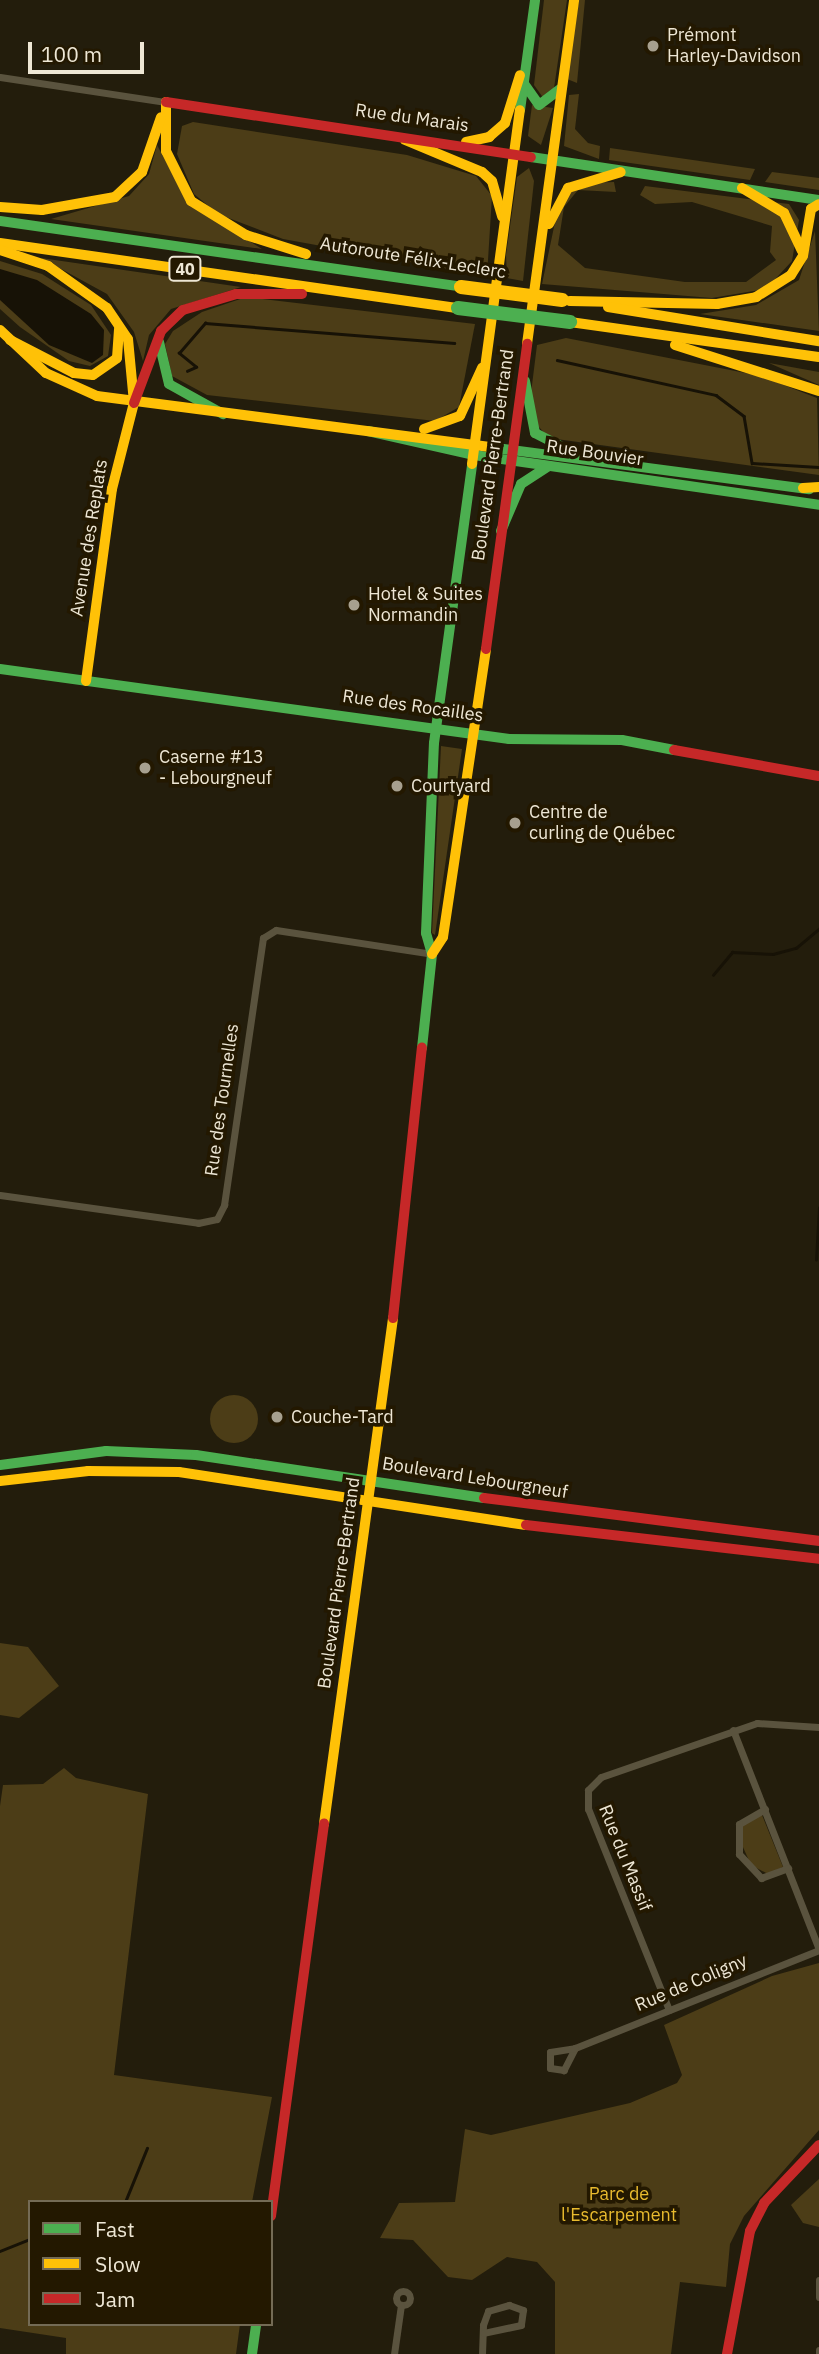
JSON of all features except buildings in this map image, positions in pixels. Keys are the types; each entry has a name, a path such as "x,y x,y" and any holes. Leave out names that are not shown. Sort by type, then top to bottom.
{"main road":[{"name":"Boulevard Pierre-Bertrand","path":"273,2201 372,1482 432,954 426,919 437,729 535,0"},
{"name":"Boulevard Pierre-Bertrand","path":"432,954 443,937 475,735 509,454 544,236 573,0"},
{"path":"458,144 489,137 505,123 531,31"},
{"path":"525,83 540,105 551,102 563,84"},
{"path":"0,207 42,210 115,197 142,172 166,102"},
{"path":"166,102 166,151 191,201 246,235 340,266"},
{"name":"Rue du Marais","path":"166,102 515,152 818,201"},
{"path":"393,135 482,172 500,204 503,234"},
{"path":"544,236 568,188 630,170"},
{"path":"742,188 789,219 803,256"},
{"path":"566,301 717,304 755,297 777,288 803,256 818,201"},
{"name":"Autoroute Félix-Leclerc","path":"0,221 340,266 819,341"},
{"name":"40","path":"0,243 570,322 630,333 819,357"},
{"path":"0,250 81,286 119,324 133,359 134,403"},
{"path":"134,403 144,390 161,331 183,310 213,297 370,296"},
{"path":"5,335 74,373 93,375 117,358 119,324"},
{"path":"161,331 158,359 165,379 223,414"},
{"path":"630,333 770,370 819,391"},
{"name":"Rue Bouvier","path":"5,335 70,387 134,403 369,431 509,454 551,466 819,505"},
{"path":"394,430 455,421 486,358"},
{"path":"524,365 535,433 581,457"},
{"name":"Avenue des Replats","path":"86,681 113,485 134,403"},
{"name":"Rue Bouvier","path":"369,431 394,430 474,448"},
{"name":"Rue Bouvier","path":"509,454 581,457 819,489"},
{"path":"499,533 521,484 551,466"},
{"name":"Rue des Rocailles","path":"0,669 475,735 622,740 819,776"},
{"name":"Boulevard Lebourgneuf","path":"0,1465 140,1451 372,1482 672,1527 819,1541"},
{"path":"0,1481 88,1471 179,1472 622,1539 819,1559"},
{"path":"727,2354 750,2231 764,2203 819,2145"},
{"path":"252,2354 256,2326"}],"street":[{"name":"Rue du Marais","path":"0,77 166,102"},
{"name":"Rue des Tournelles","path":"0,1195 198,1223 217,1219 224,1205 262,938 276,930 432,954"},
{"name":"Rue du Massif","path":"668,2010 586,1799 601,1777 733,1730 757,1723 819,1727"},
{"path":"733,1730 819,1950"},
{"path":"765,1809 736,1829 739,1854 761,1878 788,1868"},
{"name":"Rue de Coligny","path":"575,2048 819,1950"},
{"path":"819,2280 819,2297"},
{"path":"394,2354 401,2305"},
{"path":"482,2354 484,2333 488,2311 509,2305 523,2310 521,2325 484,2333"}],"green space":[{"path":"544,0 567,0 554,88 544,99 534,85"},
{"path":"579,0 585,0 577,83 567,79"},
{"path":"579,94 575,129 588,143 600,146 599,159 564,146 569,95"},
{"path":"532,105 553,108 541,145 528,136"},
{"path":"193,122 407,155 476,176 492,196 487,276 283,239 218,214 194,194 177,154 182,126"},
{"path":"157,145 188,203 262,249 51,219 129,196 149,174"},
{"path":"610,148 755,169 750,180 609,160"},
{"path":"529,168 534,181 523,281 507,278 506,255 517,177"},
{"path":"772,172 819,178 819,190 765,182"},
{"path":"614,182 616,192 578,190 564,207 558,245 585,268 685,282 746,282 776,260 770,252 772,226 692,202 655,204 640,195 645,186 789,204 799,220 792,261 766,289 712,298 542,284 558,208 568,190 581,183"},
{"path":"815,231 819,331 700,314 756,305 799,280"},
{"path":"41,258 241,287 171,309 149,335 143,361 134,332 107,294"},
{"path":"0,261 42,274 91,305 111,335 108,356 90,366 69,361 20,327 0,309"},
{"path":"246,297 475,324 459,407 435,421 207,395 172,376 165,344 173,331 202,312"},
{"path":"566,338 761,376 817,398 819,475 549,438 538,426 531,393 537,345"},
{"path":"769,363 819,372 819,385"},
{"path":"441,746 462,749 435,935 432,933"},
{"path":"234,1395 251,1402 258,1419 251,1436 234,1443 217,1436 210,1419 217,1402"},
{"path":"0,1643 28,1647 59,1686 19,1718 0,1715"},
{"path":"64,1768 76,1778 148,1794 114,2075 272,2097 252,2200 28,2200 28,2326 240,2326 236,2354 66,2354 66,2338 0,2328 0,1806 3,1785 43,1784"},
{"path":"762,1815 783,1867 768,1874 751,1865 738,1836 744,1823"},
{"name":"Parc de l'Escarpement","path":"819,1963 819,2130 744,2216 730,2244 726,2287 680,2282 671,2354 555,2354 555,2282 537,2262 507,2257 472,2280 448,2277 413,2240 380,2238 399,2203 455,2202 465,2129 491,2135 630,2103 677,2083 682,2075 664,2025 772,1976"},
{"path":"819,2179 819,2227 803,2223 791,2205"}],"shaded area":[{"path":"0,269 37,280 91,314 104,330 103,355 92,363 49,345 0,300"}],"waterway":[{"path":"187,371 196,367 179,353 205,323 454,343"},
{"path":"557,360 716,395 744,416 752,463 819,467"},
{"path":"713,975 732,952 773,954 796,948 819,929"},
{"path":"816,1260 819,1208"},
{"path":"126,2200 147,2148"},
{"path":"0,2251 28,2240"}],"traffic: fast":[{"path":"520,110 535,0"},
{"path":"525,85 539,105 560,89"},
{"path":"531,157 819,200"},
{"path":"0,221 461,287"},
{"path":"458,308 570,322"},
{"path":"159,342 169,384 223,414"},
{"path":"525,381 535,433 572,452"},
{"path":"368,431 474,455 819,505"},
{"path":"496,448 809,489"},
{"path":"422,1048 432,954 426,933 434,743 472,464"},
{"path":"501,531 521,484 549,466"},
{"path":"0,669 509,739 622,740 674,750"},
{"path":"0,1465 106,1451 196,1455 484,1498"},
{"path":"252,2354 256,2326"}],"traffic: slow":[{"path":"527,344 574,0"},
{"path":"466,142 489,137 505,123 520,75"},
{"path":"166,102 166,151 191,201 246,235 306,254"},
{"path":"472,464 520,110"},
{"path":"0,207 42,210 115,197 142,172 161,117"},
{"path":"405,140 482,172 492,181 502,217"},
{"path":"549,224 568,188 621,172"},
{"path":"742,188 784,213 802,251"},
{"path":"570,301 717,304 756,297 791,275 803,256 811,209 819,204"},
{"path":"0,243 458,308"},
{"path":"0,250 48,266 107,308 128,339 134,403"},
{"path":"461,287 562,300"},
{"path":"608,307 819,341"},
{"path":"570,322 819,357"},
{"path":"10,340 74,373 93,375 117,358 119,329"},
{"path":"0,330 46,373 97,396 496,448"},
{"path":"675,345 819,391"},
{"path":"424,429 460,416 482,368"},
{"path":"86,681 112,489 134,403"},
{"path":"803,488 819,487"},
{"path":"432,954 443,937 486,649"},
{"path":"324,1824 393,1318"},
{"path":"0,1481 88,1471 179,1472 526,1525"}],"traffic: jam":[{"path":"166,102 531,157"},
{"path":"134,403 161,331 183,310 236,294 302,294"},
{"path":"486,649 527,344"},
{"path":"674,750 819,776"},
{"path":"393,1318 422,1048"},
{"path":"484,1498 819,1541"},
{"path":"526,1525 819,1559"},
{"path":"273,2201 324,1824"},
{"path":"727,2354 750,2231 764,2203 819,2145"}],"place":[{"name":"Prémont Harley-Davidson","path":"653,46"},
{"name":"Hotel & Suites Normandin","path":"354,605"},
{"name":"Caserne #13 - Lebourgneuf","path":"145,768"},
{"name":"Courtyard","path":"397,786"},
{"name":"Centre de curling de Québec","path":"515,823"},
{"name":"Couche-Tard","path":"277,1417"}]}
